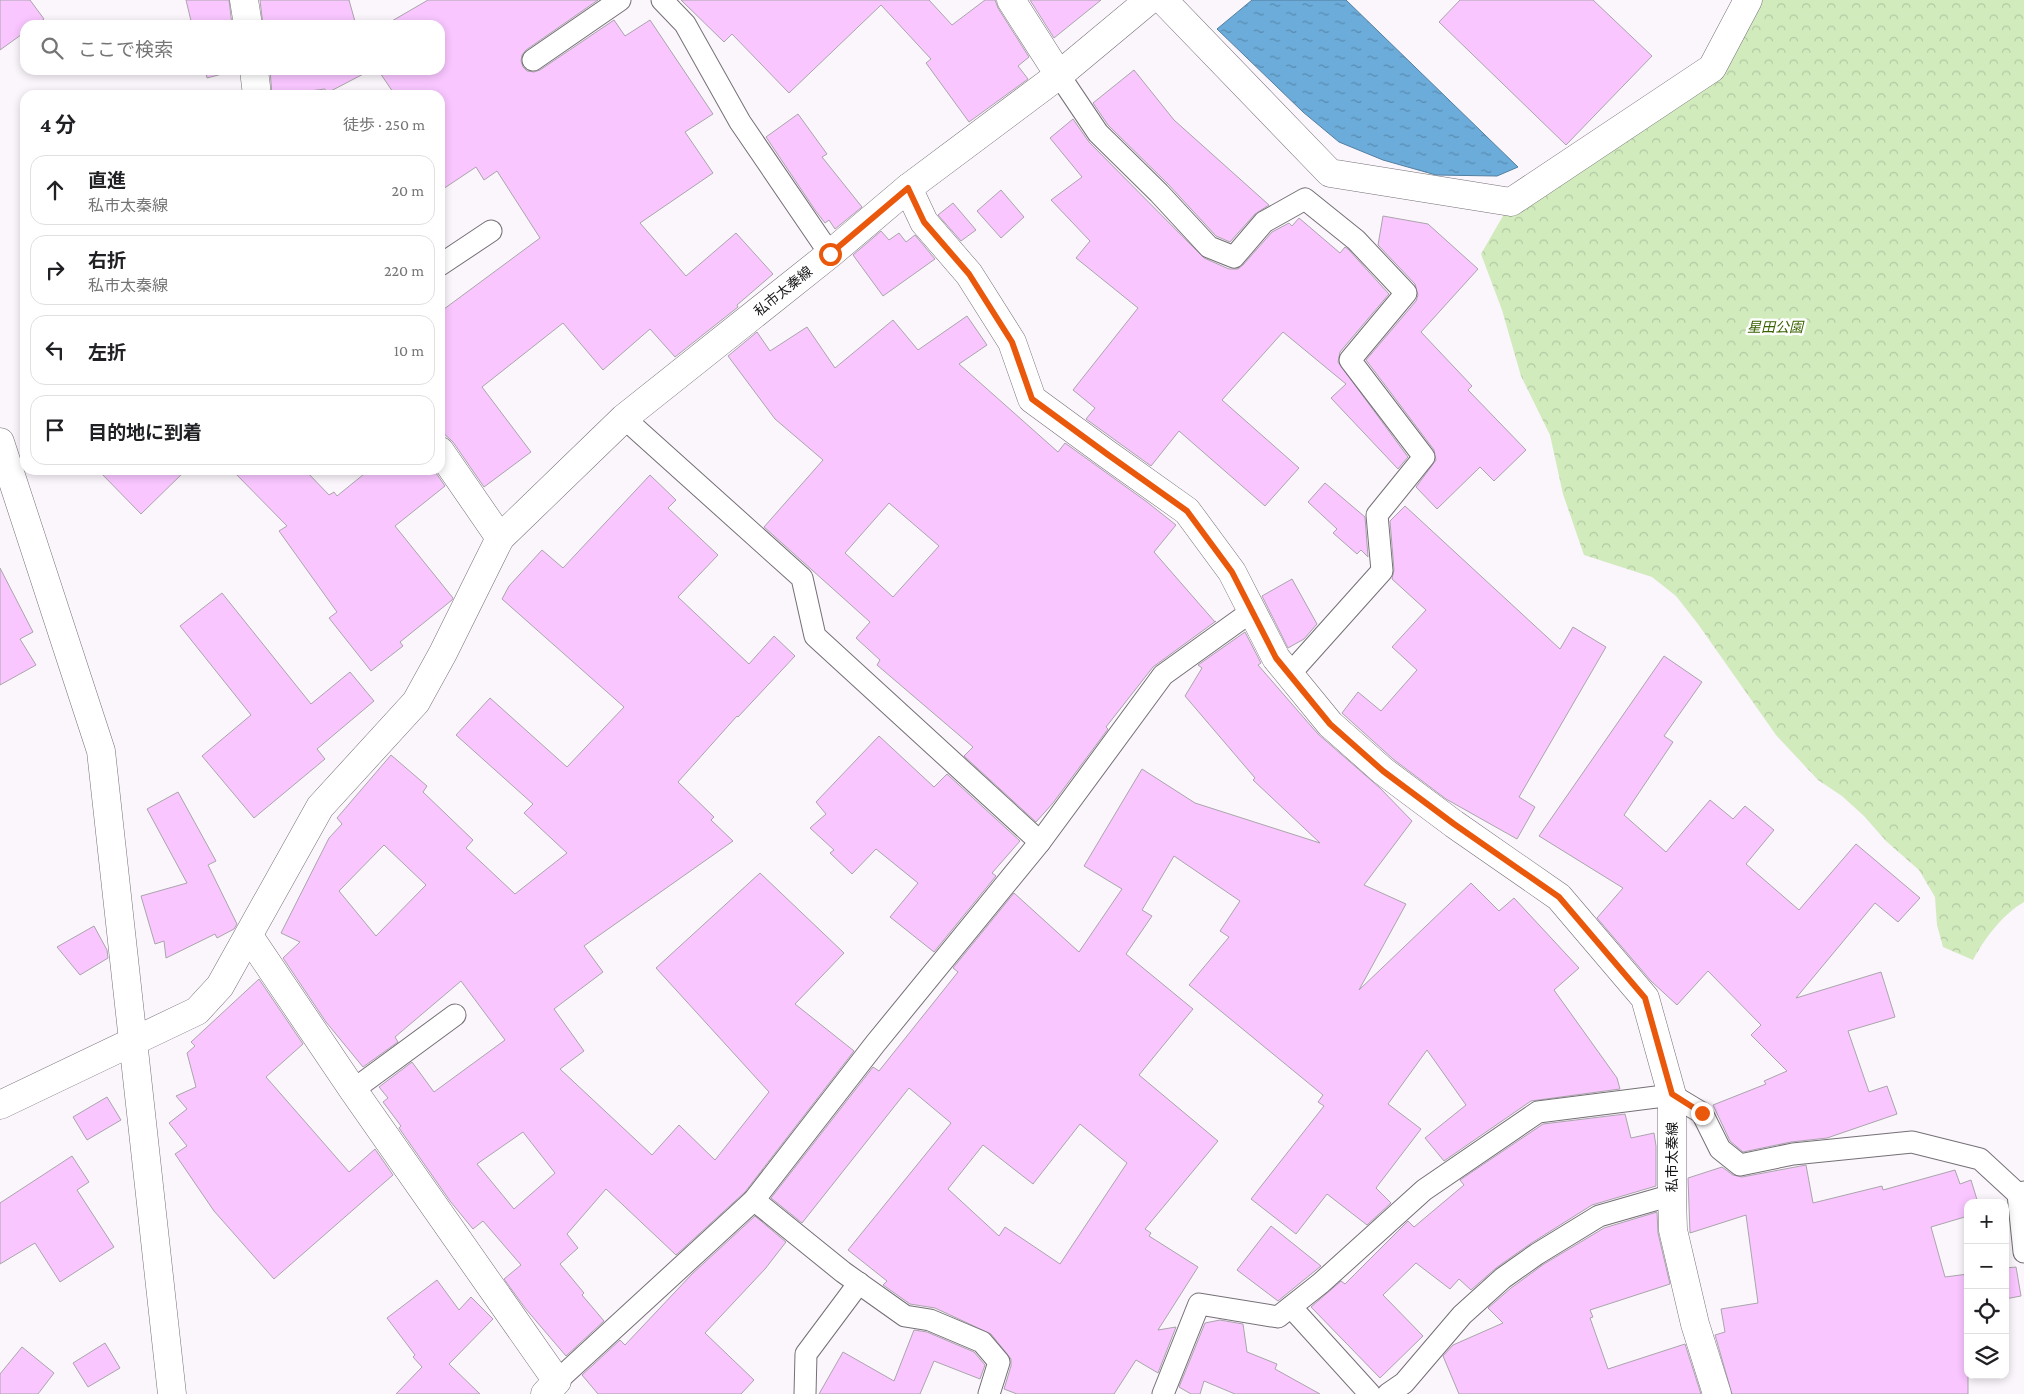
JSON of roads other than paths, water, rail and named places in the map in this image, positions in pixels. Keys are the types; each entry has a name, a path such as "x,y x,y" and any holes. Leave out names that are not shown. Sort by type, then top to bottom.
{"street":[{"path":"244,0 247,20"},
{"path":"1011,0 1058,75"},
{"path":"908,188 1058,75 1149,0"},
{"path":"1163,0 1330,173 1511,202 1712,68 1748,0"},
{"path":"255,75 256,90"},
{"name":"私市太秦線","path":"0,1105 197,1011 220,986 320,807 416,702 443,653 500,538 624,418 830,254 908,188 924,222 969,274 1012,342 1032,399 1187,511 1232,572 1276,658 1288,676 1330,724 1383,771 1454,824 1559,897 1645,998 1672,1094 1674,1230 1695,1324 1716,1394"},
{"path":"0,442 101,751 172,1394"},
{"path":"445,458 500,538"},
{"path":"249,936 551,1388"}],"lane":[{"path":"533,60 620,0"},
{"path":"662,0 685,24 740,122 830,254"},
{"path":"1058,75 1098,133 1209,246 1234,256 1264,222 1305,199 1356,240 1406,293 1350,360 1424,457 1377,515 1382,571 1288,676"},
{"path":"445,262 491,232"},
{"path":"624,418 802,578 816,636 1040,842"},
{"path":"551,1388 754,1200 875,1044 1040,842 1163,675 1252,611"},
{"path":"353,1090 455,1015"},
{"path":"1163,1394 1199,1304 1278,1317 1424,1190 1538,1112 1672,1094 1702,1113 1720,1149 1740,1165 1793,1154 1912,1142 1980,1159 2021,1193 2024,1252"},
{"path":"1388,1394 1404,1383 1462,1315 1503,1278 1599,1216 1672,1195"},
{"path":"754,1200 859,1283 905,1316 930,1320 982,1342 999,1362 989,1394"},
{"path":"805,1394 806,1354 859,1283"},
{"path":"1291,1307 1370,1394"}],"water":[{"path":"1252,0 1346,0 1518,167 1497,176 1436,175 1383,160 1339,142 1303,112 1217,29"}],"park label":[{"name":"星田公園","path":"1775,327"}]}
